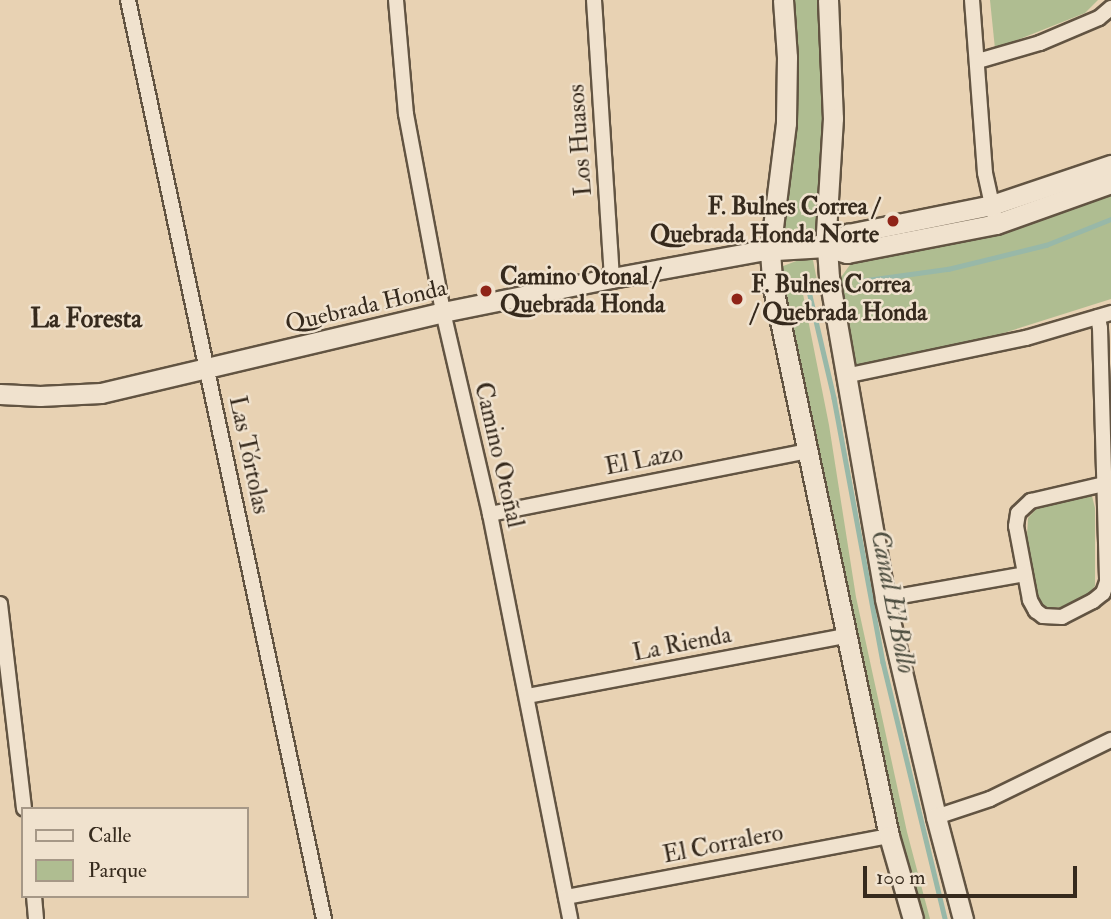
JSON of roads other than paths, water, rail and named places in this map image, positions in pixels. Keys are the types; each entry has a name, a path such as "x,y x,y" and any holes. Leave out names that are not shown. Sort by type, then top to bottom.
{"street":[{"name":"Las Tórtolas","path":"128,0 324,919"},
{"name":"Camino Otoñal","path":"396,0 406,114 443,312 490,514 570,919"},
{"name":"Los Huasos","path":"594,0 612,278"},
{"path":"783,0 787,57 786,123 770,251 772,283 889,836 913,919"},
{"path":"828,0 833,118 826,247 845,376 885,599 963,919"},
{"path":"972,0 985,173 994,214"},
{"path":"978,61 1040,43 1099,18 1111,8"},
{"path":"994,214 1111,165"},
{"path":"826,247 848,234 994,214 1111,183"},
{"name":"Quebrada Honda","path":"0,394 40,397 101,394 443,312 612,278 770,251 826,247"},
{"path":"845,376 1026,338 1105,315 1106,585 1100,596 1062,617 1047,618 1031,605 1016,521 1021,507 1031,501 1104,484"},
{"name":"El Lazo","path":"490,514 807,451"},
{"path":"885,599 1025,574"},
{"path":"0,604 24,807"},
{"name":"La Rienda","path":"527,695 845,636"},
{"path":"936,817 990,799 1111,740"},
{"name":"El Corralero","path":"566,897 889,836"},
{"path":"34,898 36,919"}],"waterway":[{"path":"860,281 948,269 1046,245 1111,219"},
{"name":"Canal El Bollo","path":"809,291 834,398 883,662 945,919"}],"place":[{"name":"F. Bulnes Correa / Quebrada Honda Norte","path":"893,221"},
{"name":"Camino Otonal / Quebrada Honda","path":"486,291"},
{"name":"F. Bulnes Correa / Quebrada Honda","path":"737,299"}],"district":[{"name":"La Foresta","path":"86,320"}]}
